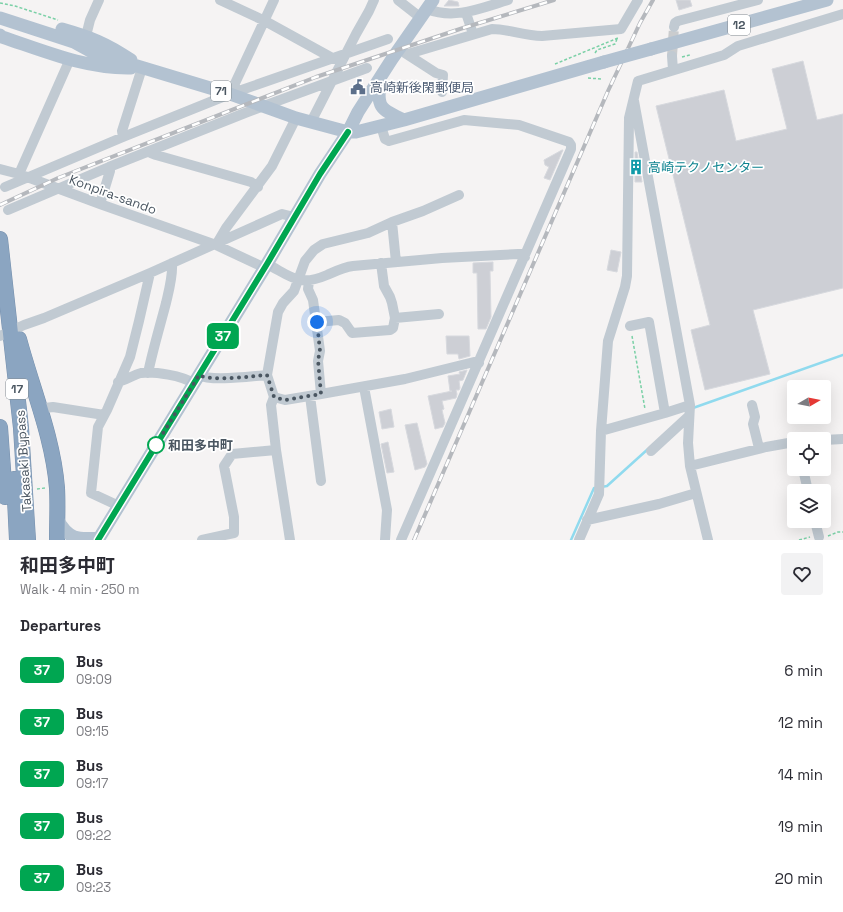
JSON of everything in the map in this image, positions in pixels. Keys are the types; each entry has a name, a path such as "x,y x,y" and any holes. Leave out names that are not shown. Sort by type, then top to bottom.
{"highway":[{"name":"Takasaki Bypass","path":"0,239 4,267 17,540"},
{"name":"Takasaki Bypass","path":"6,331 21,428 28,540"},
{"path":"6,331 40,410 52,458 57,487 57,540"},
{"path":"0,428 7,540"}],"main road":[{"name":"12","path":"348,132 356,132 404,120 598,58 651,49 827,0"},
{"path":"57,519 67,534 72,537 82,540 98,539 266,266 320,174 348,132 380,76 403,52 427,9"},
{"name":"71","path":"0,13 8,13 86,36 113,48 142,68"},
{"name":"71","path":"0,18 6,29 72,51 94,53 230,94 296,118 348,132"},
{"name":"71","path":"6,29 2,37 87,64 114,68 142,68"},
{"path":"380,76 378,95 380,105 388,113 404,120"}],"street":[{"path":"86,36 90,20 99,0"},
{"path":"220,0 265,21 342,63"},
{"path":"230,94 274,0"},
{"path":"311,122 374,0"},
{"path":"398,0 447,14 466,13 508,0"},
{"path":"403,52 492,29 500,29 530,36 542,36 621,29 638,0"},
{"path":"674,27 675,23 678,21 758,0"},
{"path":"466,13 473,34"},
{"path":"579,540 599,494 601,431 608,341 625,288 627,276 629,118 633,95 638,81 724,55 738,46 843,14"},
{"path":"5,187 24,176 230,94 388,39"},
{"path":"403,52 436,73 443,75 442,92"},
{"path":"672,56 673,70"},
{"path":"24,176 70,59"},
{"path":"123,137 122,131 142,68"},
{"path":"8,210 150,150 262,106 368,68"},
{"path":"633,95 690,405 688,443 690,466 708,540"},
{"path":"216,244 226,228 258,187 272,166 296,118"},
{"path":"381,126 385,139 389,141 464,120 519,125 569,142 572,145 572,149 401,540"},
{"path":"150,150 151,153 156,155 251,182 258,187"},
{"path":"100,204 110,171 109,167"},
{"name":"Konpira-sando","path":"0,169 59,188 100,204 216,244 304,281"},
{"path":"321,394 318,360 320,351 317,322 313,300 304,281 305,261 314,250 323,244 368,233 392,222 422,212 459,195"},
{"path":"6,331 150,273 282,214 294,217"},
{"path":"392,222 396,262"},
{"path":"290,540 276,450 271,405 274,397 267,375 278,312 283,303 304,281 318,279 347,266 442,258 518,254 522,254 525,257"},
{"path":"148,373 169,292 173,268 172,263"},
{"path":"317,322 339,320 345,323 352,333 390,330 393,328 395,318 390,297 384,286 381,263"},
{"path":"119,506 91,493 98,427 130,357 150,273"},
{"path":"395,318 438,314"},
{"path":"630,326 649,322 665,414"},
{"path":"274,397 285,400 364,387 474,362 478,363"},
{"path":"118,382 130,376 148,373 196,379 203,377 222,378 267,375"},
{"path":"364,387 387,510 385,540"},
{"path":"310,396 321,481"},
{"path":"601,431 665,414 690,405"},
{"path":"752,405 755,418 753,424 759,448"},
{"path":"40,410 52,407 104,415"},
{"path":"651,451 689,416"},
{"path":"831,440 843,439"},
{"path":"690,466 759,448 787,443"},
{"path":"202,540 234,533 234,517 224,466 232,454 276,450"},
{"path":"587,520 659,504 696,493"},
{"path":"816,528 818,537"}],"path":[{"path":"0,3 15,6 37,14"},
{"path":"598,58 597,50 615,44 621,29"},
{"path":"554,65 594,47 617,39"},
{"path":"588,78 601,79"},
{"path":"630,326 646,418"},
{"path":"34,489 47,488"}],"building":[{"path":"449,0 458,2 459,6 444,6"},
{"path":"676,0 690,0 692,6 679,10"},
{"path":"803,61 817,120 843,114 843,288 753,310 770,374 705,390 691,330 710,325 656,106 724,90 736,141 787,129 772,69"},
{"path":"562,150 550,180 544,178 549,167 545,165 544,160"},
{"path":"635,152 637,152 642,182 635,182"},
{"path":"611,250 621,252 617,272 607,270"},
{"path":"493,262 493,271 490,271 491,317 486,329 478,329 477,273 473,273 473,263"},
{"path":"446,336 469,336 470,356 459,359 458,354 447,354"},
{"path":"467,370 463,380 459,381 460,388 459,390 456,390 456,398 442,401 444,409 442,410 445,423 443,427 435,429 428,396 452,391 450,391 448,376 460,374 459,372"},
{"path":"391,409 394,427 382,429 379,412"},
{"path":"417,423 427,464 425,467 415,470 405,425"},
{"path":"388,442 394,472 387,473 381,444"}],"waterway":[{"path":"693,408 843,355"},
{"path":"601,487 607,486 648,449"},
{"path":"571,540 594,488 596,488"}],"tunnel":[{"path":"672,56 674,27"}],"railway":[{"path":"0,205 58,178 316,77 463,28 554,0"},
{"path":"414,540 608,91 640,23 653,0"}],"bus line":[{"name":"37","path":"98,540 258,279 320,174 348,132"}],"place":[{"name":"高崎新後閑郵便局","path":"358,87"},
{"name":"高崎テクノセンター","path":"636,167"},
{"name":"和田多中町","path":"156,445"}],"route":[{"path":"156,445 152,451 199,375 203,377 222,378 267,375 274,397 285,400 321,394 318,360 320,351 317,322"}]}
